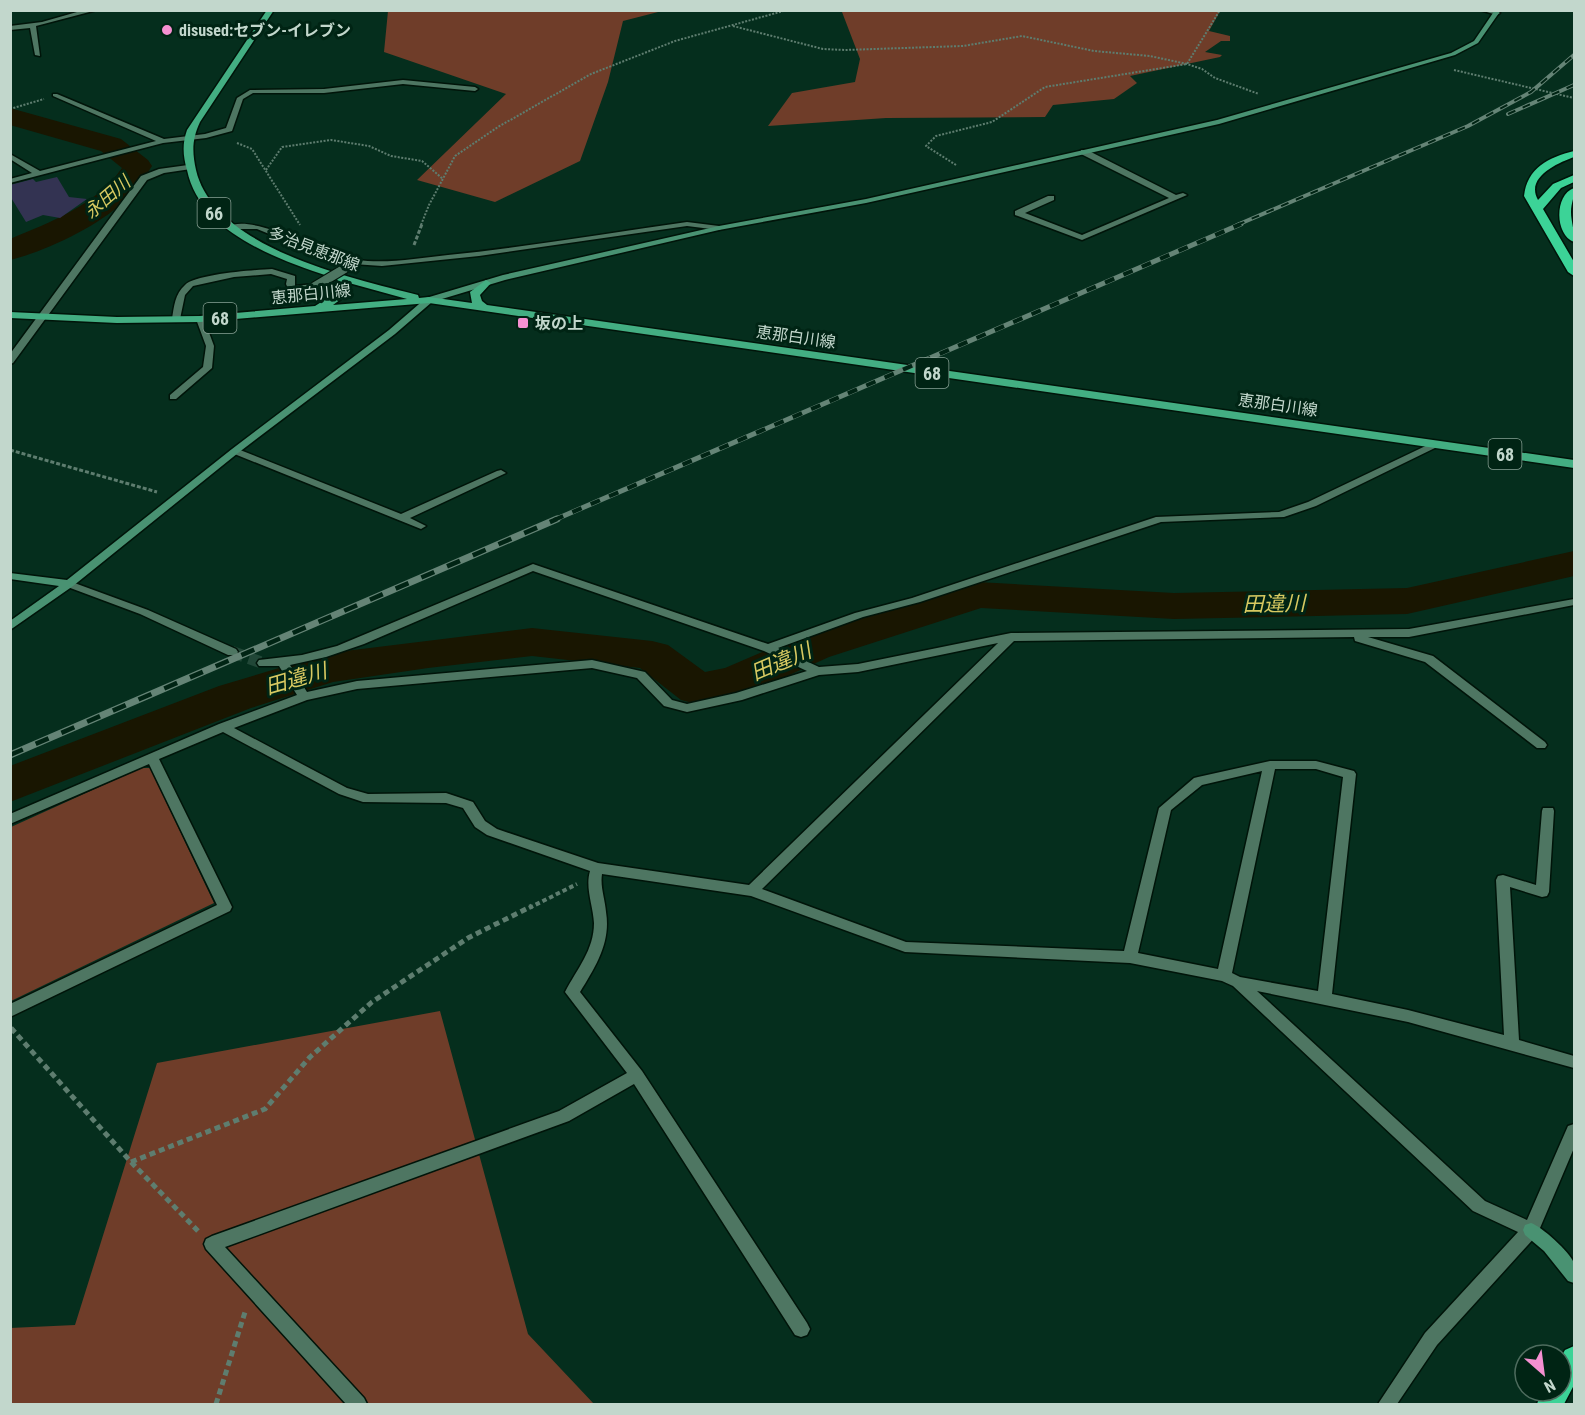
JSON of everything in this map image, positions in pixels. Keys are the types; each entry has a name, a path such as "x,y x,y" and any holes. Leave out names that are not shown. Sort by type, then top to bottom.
{"highway":[{"path":"1575,154 1553,160 1538,172 1530,185 1530,196 1575,272"},
{"path":"1538,208 1557,186 1575,178"},
{"path":"1575,191 1568,198 1564,208 1565,220 1575,238"}],"main road":[{"name":"多治見恵那線","path":"271,10 202,113 189,137 188,167 195,187 213,212 253,242 341,277 429,300"},
{"path":"312,310 328,304 343,292 345,286 341,277"},
{"path":"486,283 475,292 478,304 486,309"},
{"name":"恵那白川線","path":"10,315 117,320 201,319 429,300 1575,464"}],"street":[{"path":"10,28 33,27 43,21 94,10"},
{"path":"10,627 69,584 235,451 392,332 429,300 486,283 719,228 866,201 1220,122 1453,54 1476,42 1498,12 1483,10"},
{"path":"33,27 38,55"},
{"path":"10,181 131,148 213,134 229,129 240,98 252,91 324,91 403,82 476,89"},
{"path":"55,95 163,141"},
{"path":"1051,198 1018,213 1082,238 1179,197 1084,152"},
{"path":"10,156 38,173"},
{"path":"10,361 144,178 162,171 188,167"},
{"path":"232,227 258,227 352,264 382,264 479,254 687,224 719,228"},
{"path":"176,319 184,289 190,284 203,280 272,271 292,278 290,284 292,289 315,287 352,264"},
{"path":"173,397 207,368 210,346 201,319"},
{"path":"768,648 859,615 916,600 1160,519 1280,515 1312,504 1436,444"},
{"path":"235,451 422,526"},
{"path":"402,518 501,473"},
{"path":"263,663 284,664 327,653 376,635 533,567 768,648 818,671"},
{"path":"10,576 69,584 144,612 232,652"},
{"path":"10,819 224,727 304,697 357,685 592,664 641,675 668,703 687,708 738,697 818,671 858,668 1011,637 1409,633 1575,602"},
{"path":"1346,634 1429,659 1541,745"},
{"path":"752,891 1011,637"},
{"path":"284,664 304,697"},
{"path":"224,727 343,791 368,798 446,798 468,805 480,824 492,832 595,874 752,891 905,947 1130,957 1324,996 1512,1043 1575,1062"},
{"path":"10,1011 225,906 152,758"},
{"path":"1130,957 1165,808 1198,781 1270,765 1316,765 1350,774 1324,996"},
{"path":"1231,979 1270,765"},
{"path":"1512,1043 1503,880 1542,892 1548,811"},
{"path":"595,874 600,915 598,949 572,992 637,1075 801,1329"},
{"path":"1231,979 1479,1206 1531,1230 1550,1246 1575,1275"},
{"path":"358,1404 212,1244 564,1116 637,1075"},
{"path":"1387,1404 1431,1339 1531,1230 1575,1131"}],"path":[{"path":"400,262 412,249 429,205 455,156 498,127 591,74 675,41 787,10"},
{"path":"975,176 926,146 936,136 992,122 1045,87 1187,64 1220,10"},
{"path":"733,26 824,49 845,51 963,46 1022,36 1094,51 1150,56 1187,64 1202,69 1215,78 1285,104"},
{"path":"1425,62 1575,98"},
{"path":"10,109 55,95"},
{"path":"213,134 252,149 300,225"},
{"path":"266,170 282,147 331,140 369,146 391,156 422,161 443,179"},
{"path":"10,450 162,494"},
{"path":"131,1162 265,1109 310,1057 372,1002 468,938 595,874"},
{"path":"10,1027 131,1162 212,1244"},
{"path":"216,1404 253,1289"}],"shaded area":[{"path":"388,10 662,11 623,21 608,82 580,161 495,202 417,180 506,94 384,52"},
{"path":"837,11 1220,11 1209,31 1230,36 1230,41 1221,41 1205,52 1222,55 1220,57 1130,76 1137,83 1114,99 1053,105 1045,117 886,118 768,126 792,93 855,82 860,59 842,12"},
{"path":"141,768 150,768 214,903 11,1001 11,827"},
{"path":"440,1011 528,1334 594,1404 11,1404 10,1328 75,1325 157,1063"}],"building":[{"path":"57,177 69,197 87,199 60,218 43,215 26,222 10,196 10,185 33,179 36,182"}],"waterway":[{"name":"永田川","path":"10,116 111,145 138,166 114,196 98,208 64,227 10,251"},
{"name":"田違川","path":"10,785 235,697 329,668 428,654 532,642 652,655 697,689 736,681 813,647 978,595 1174,606 1407,601 1574,564"}],"tunnel":[{"path":"232,652 263,663"}],"railway":[{"path":"1237,225 1468,126 1531,92 1574,55"},
{"path":"1508,114 1574,85"},
{"path":"554,520 1241,224"},
{"path":"10,755 557,519"}],"place":[{"name":"disused:セブン-イレブン","path":"167,30"},
{"name":"坂の上","path":"523,323"}]}
